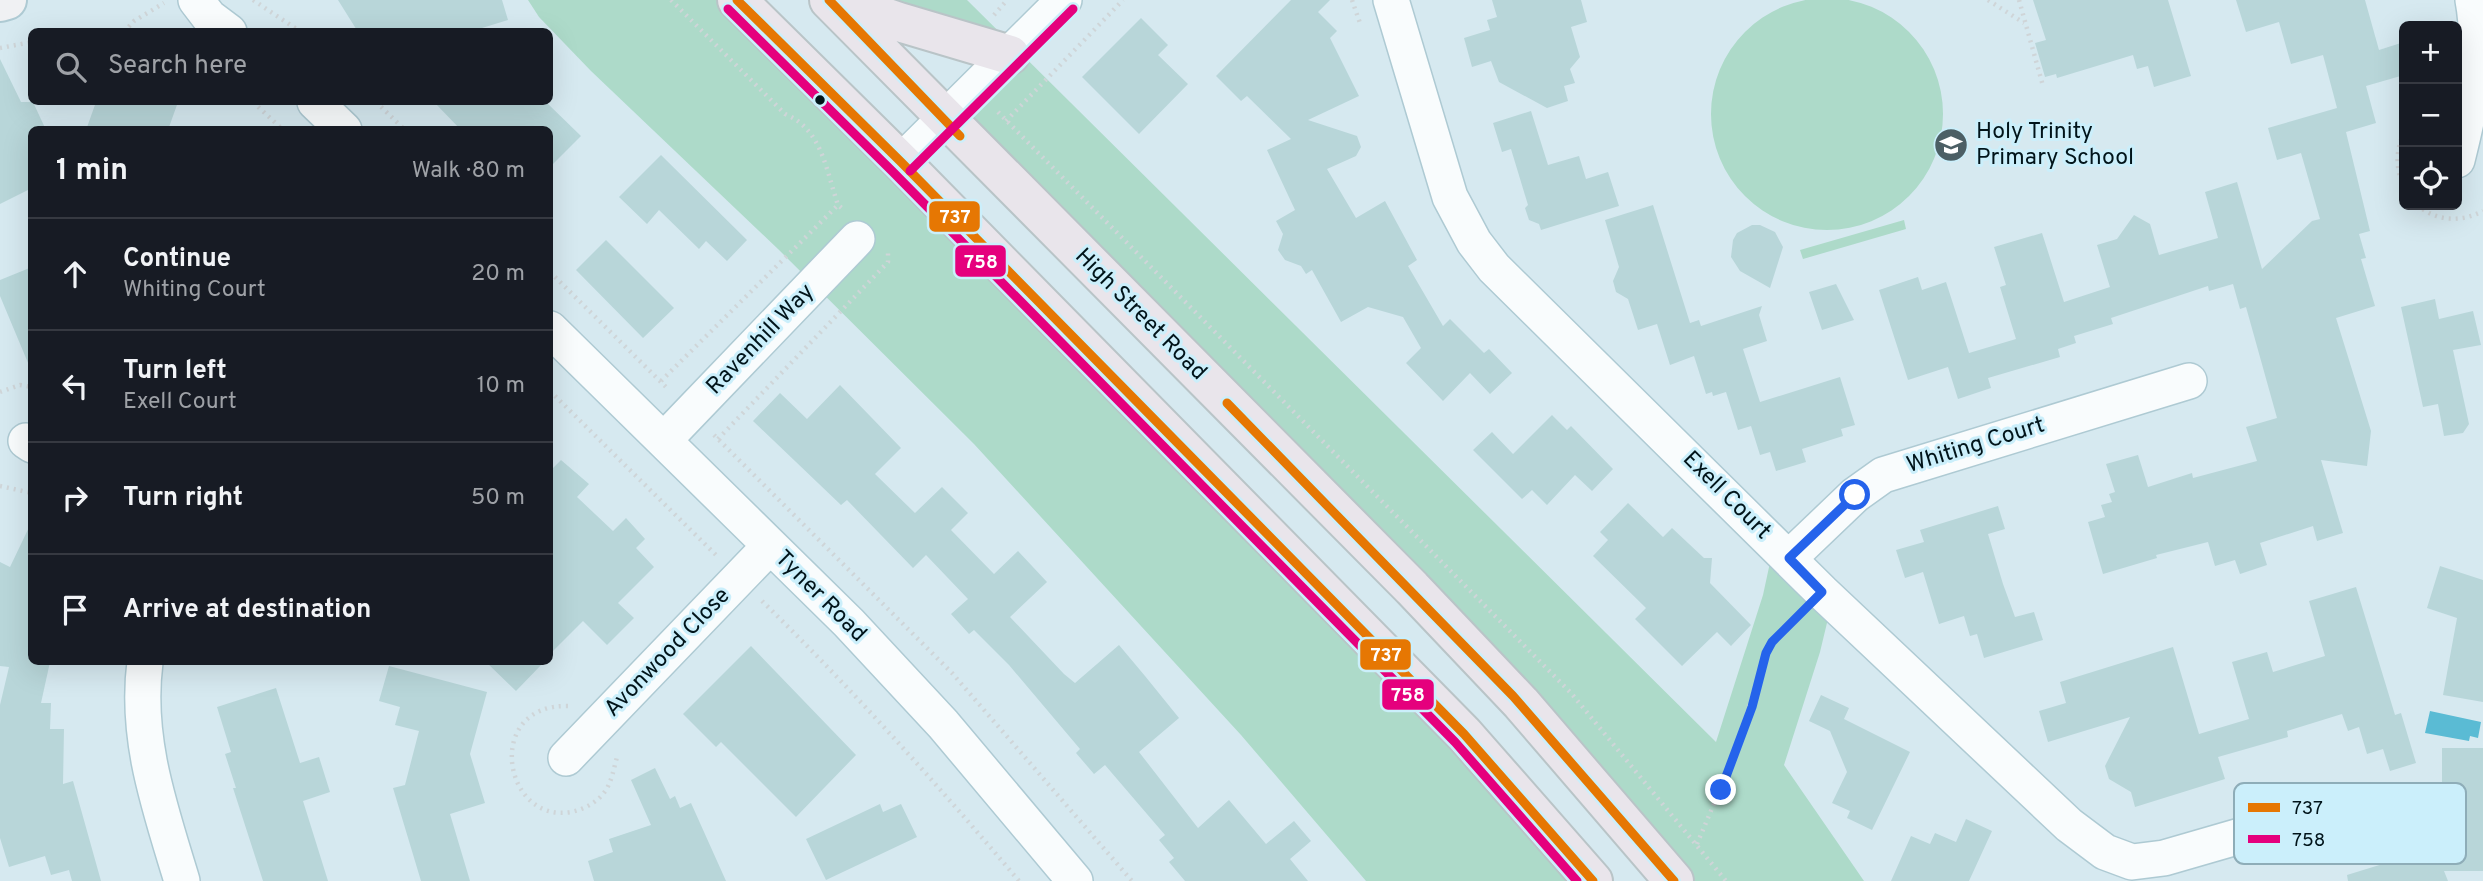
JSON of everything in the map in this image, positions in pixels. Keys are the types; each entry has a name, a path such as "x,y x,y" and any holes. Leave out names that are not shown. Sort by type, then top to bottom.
{"main road":[{"path":"0,2 7,0"},
{"path":"737,0 901,162 1464,734 1514,786 1593,881"},
{"name":"High Street Road","path":"829,0 944,120 1412,588 1521,703 1674,881"},
{"path":"835,0 1010,55"}],"street":[{"path":"901,162 1064,0"},
{"name":"Exell Court","path":"1391,0 1450,197 1474,242 1494,268 1822,592 2069,825 2105,852 2133,862 2164,859 2234,838"},
{"path":"2460,147 2481,63 2482,38 2473,0"},
{"path":"180,1 224,28"},
{"path":"319,105 340,126"},
{"name":"Ravenhill Way","path":"664,440 861,232"},
{"name":"Tyner Road","path":"553,332 849,623 943,724 1075,881"},
{"name":"Whiting Court","path":"1789,558 1855,495 1883,475 2189,380"},
{"name":"Avonwood Close","path":"566,758 769,547"},
{"path":"145,665 142,712 149,771 182,881"}],"path":[{"path":"253,0 295,28"},
{"path":"671,0 785,114 801,120 812,132 838,205 861,232 889,254 888,262 718,439"},
{"path":"1006,121 1122,0"},
{"path":"1988,0 2025,23"},
{"path":"2019,0 2043,86"},
{"path":"128,28 134,21 180,1"},
{"path":"0,48 28,42"},
{"path":"256,105 279,126"},
{"path":"379,105 401,126"},
{"path":"1001,116 1545,666 1726,881"},
{"path":"2399,142 2399,171"},
{"path":"661,381 838,205"},
{"path":"2423,210 2442,218 2459,219 2483,211"},
{"path":"553,275 669,389"},
{"path":"0,392 20,385 28,386"},
{"path":"553,394 720,559"},
{"path":"0,486 28,491"},
{"path":"753,591 835,672 904,746 1019,881"},
{"path":"1697,844 1732,761 1766,653 1772,642 1822,592"}],"green space":[{"path":"1816,-1 1861,3 1891,18 1909,32 1934,70 1942,103 1938,148 1923,178 1909,196 1871,221 1827,230 1783,221 1745,196 1720,158 1711,114 1720,70 1745,32 1783,7"},
{"path":"528,0 737,0 1593,881 1366,881 1241,735 974,444 778,249 591,71 553,32 553,28 550,28"},
{"path":"835,0 967,0 1716,742 1763,595 1774,544 1832,602 1820,652 1784,765 1864,881 1674,881 944,120 1010,55"},
{"path":"1904,220 1906,229 1803,259 1800,250"}],"water":[{"path":"2430,711 2481,722 2478,738 2470,736 2469,741 2425,733"}],"building":[{"path":"338,0 502,0 508,20 482,28 356,28"},
{"path":"1291,0 1330,0 1318,12 1337,31 1330,38 1359,96 1308,120 1357,136 1361,147 1356,156 1327,169 1356,218 1385,201 1417,260 1408,266 1443,326 1450,319 1484,353 1489,349 1512,373 1490,394 1470,373 1443,401 1406,363 1421,348 1403,317 1368,307 1341,322 1312,270 1306,274 1301,266 1285,260 1278,250 1283,234 1276,221 1295,210 1267,150 1291,139 1247,96 1241,101 1216,76"},
{"path":"1492,0 1581,0 1587,22 1571,27 1580,57 1570,69 1575,83 1564,86 1568,101 1547,108 1499,82 1491,61 1472,67 1464,38 1490,30 1487,20 1497,17"},
{"path":"2033,0 2168,0 2191,76 2154,87 2148,66 2137,69 2133,55 2057,78 2056,74 2045,77 2035,43 2046,40"},
{"path":"2236,0 2365,0 2379,50 2399,44 2399,76 2366,86 2376,123 2346,132 2370,231 2359,234 2366,258 2361,259 2375,306 2336,318 2371,431 2367,466 2321,460 2343,533 2317,541 2313,526 2260,543 2267,565 2240,574 2235,560 2215,566 2208,542 2156,555 2157,558 2103,574 2088,522 2105,517 2101,505 2112,502 2109,494 2115,492 2106,464 2138,455 2148,487 2192,473 2193,478 2257,461 2246,427 2277,418 2246,307 2240,309 2233,284 2209,291 2208,286 2111,318 2113,324 2074,336 2076,343 2058,349 2060,357 1988,378 1991,388 1958,399 1948,367 1908,380 1879,290 1918,277 1922,290 1946,282 1969,353 2016,339 2000,287 2006,285 1994,247 2042,233 2064,302 2110,287 2097,245 2117,239 2134,215 2150,224 2159,255 2218,238 2205,192 2237,182 2262,269 2312,221 2320,219 2301,153 2277,160 2268,128 2337,108 2323,55 2291,64 2279,22 2246,32"},
{"path":"1141,18 1168,45 1158,55 1188,84 1139,134 1082,77"},
{"path":"0,59 21,102 34,105 44,126 28,126 28,190 0,204"},
{"path":"95,105 177,105 169,126 87,126"},
{"path":"437,105 549,105 581,136 553,164 553,126 457,126"},
{"path":"1531,111 1548,165 1579,156 1586,179 1608,172 1619,206 1541,230 1539,224 1529,220 1525,208 1528,205 1511,149 1502,152 1493,123"},
{"path":"661,155 747,240 727,261 706,241 699,249 659,210 647,224 619,197"},
{"path":"1653,205 1690,323 1699,320 1701,326 1762,306 1759,315 1767,341 1743,349 1760,402 1840,377 1855,425 1841,429 1843,436 1802,449 1806,462 1776,471 1770,452 1760,455 1751,426 1738,430 1726,392 1713,396 1712,392 1706,394 1694,356 1670,365 1657,324 1638,330 1628,299 1616,292 1613,281 1619,267 1605,220"},
{"path":"1752,225 1760,225 1775,232 1783,247 1770,288 1740,271 1731,257 1733,240 1737,233"},
{"path":"606,240 674,308 643,338 576,270"},
{"path":"28,269 28,363 0,296 0,280"},
{"path":"1836,284 1854,320 1822,330 1809,292"},
{"path":"2435,299 2439,319 2473,311 2481,345 2453,350 2469,424 2463,433 2444,436 2438,404 2423,407 2401,307"},
{"path":"840,385 901,448 875,474 915,513 942,487 968,513 951,530 994,574 1018,551 1047,582 1010,617 1064,674 1075,683 1119,645 1179,718 1139,752 1198,828 1229,800 1266,844 1294,821 1311,841 1290,859 1308,881 1185,881 1169,862 1174,858 1159,840 1165,835 1105,765 1094,774 1076,753 1080,749 1009,665 974,630 969,634 951,614 968,599 926,555 913,568 847,500 841,505 753,421 780,393 807,419"},
{"path":"1552,415 1567,430 1571,426 1613,469 1592,491 1575,475 1547,505 1532,490 1522,499 1473,450 1492,432 1513,454"},
{"path":"561,460 589,484 577,497 613,531 626,518 645,539 636,548 654,567 618,603 634,618 607,645 583,621 553,651 553,468"},
{"path":"1628,503 1663,537 1672,528 1704,558 1712,558 1710,583 1751,625 1731,646 1717,632 1682,666 1635,619 1646,608 1593,556 1608,540 1600,532"},
{"path":"1998,506 2005,529 1988,534 2003,584 2015,617 2034,612 2043,640 1984,658 1977,634 1970,636 1964,616 1939,624 1923,572 1905,578 1896,550 1924,542 1920,530"},
{"path":"28,529 28,665 49,665 41,703 51,703 50,729 64,729 63,784 73,781 101,881 72,881 69,870 51,875 45,856 9,867 0,838 0,705 9,667 0,666 0,562 10,567"},
{"path":"2440,566 2483,580 2483,702 2443,695 2457,618 2427,608"},
{"path":"2356,587 2395,715 2401,713 2416,763 2390,771 2383,749 2367,754 2359,727 2348,731 2342,714 2287,731 2288,737 2218,757 2225,779 2135,807 2131,792 2109,779 2105,766 2130,717 2048,742 2039,711 2066,703 2060,682 2173,647 2199,734 2249,719 2232,662 2267,652 2273,672 2325,656 2309,601"},
{"path":"751,646 856,755 796,817 721,742 716,747 683,714"},
{"path":"489,665 541,665 516,691"},
{"path":"389,666 487,692 470,754 485,803 450,814 470,881 421,881 393,788 405,785 419,731 395,725 400,707 379,701"},
{"path":"276,688 300,763 319,757 330,792 303,801 328,881 263,881 233,788 236,788 225,754 231,752 217,707"},
{"path":"1821,695 1849,708 1844,719 1910,752 1872,830 1847,818 1850,811 1832,803 1847,772 1830,731 1809,721"},
{"path":"2442,748 2483,748 2483,871 2444,871 2448,881 2348,881 2347,875 2383,864 2466,864 2466,783 2442,783"},
{"path":"655,768 670,799 675,796 680,808 691,803 726,881 594,881 588,861 613,852 609,839 651,825 631,780"},
{"path":"880,804 883,812 901,804 917,837 826,880 806,839"},
{"path":"1966,819 1992,831 1969,881 1891,881 1911,836 1930,844 1935,833 1956,842"}],"transit line":[{"name":"737","path":"737,0 901,162 1464,734 1593,881"},
{"name":"737","path":"829,0 960,136"},
{"name":"758","path":"728,9 892,171 1455,742 1577,881"},
{"name":"758","path":"910,171 1073,9"},
{"name":"737","path":"1227,403 1513,696 1674,881"}],"place":[{"name":"Holy Trinity Primary School","path":"1951,145"}],"route":[{"path":"1721,790 1752,707 1766,653 1772,642 1822,592 1789,558 1855,495"}]}
